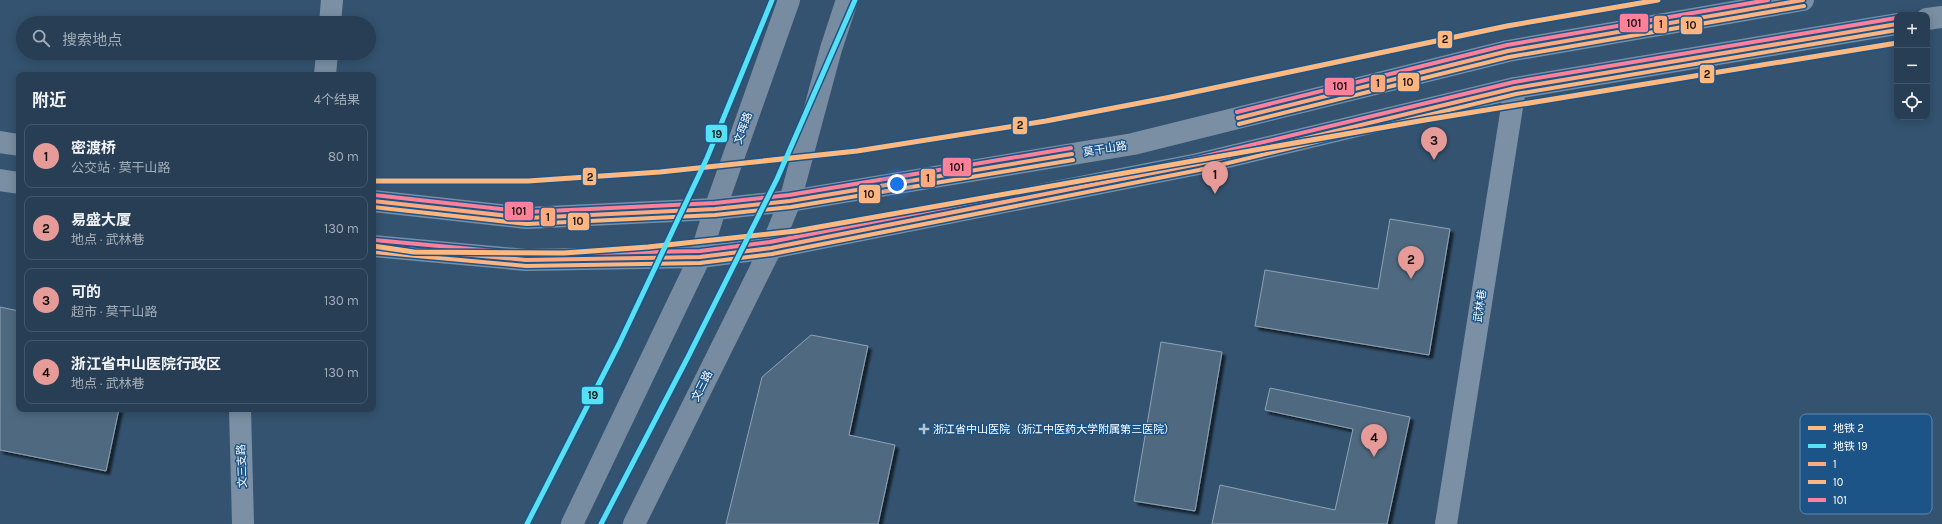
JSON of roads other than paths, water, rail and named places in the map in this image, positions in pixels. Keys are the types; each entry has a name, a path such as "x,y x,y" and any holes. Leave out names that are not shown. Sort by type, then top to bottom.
{"main road":[{"name":"文晖路","path":"700,257 715,209 789,0"},
{"path":"771,248 790,201 831,49 847,0"},
{"name":"莫干山路","path":"376,201 527,218 715,209 790,201 1133,144 1508,51 1803,0"},
{"path":"1930,18 1942,16"},
{"path":"376,246 526,260 700,257 771,248 1198,164 1515,88 1894,25"},
{"path":"0,142 16,145"},
{"path":"0,180 16,183"},
{"name":"文三路","path":"634,524 771,248"},
{"path":"572,524 700,257"}],"street":[{"path":"331,16 332,0"},
{"path":"325,72 326,60"},
{"name":"武林巷","path":"1446,524 1515,88"},
{"name":"文三支路","path":"240,412 243,524"}],"metro line":[{"name":"19","path":"527,524 619,344 707,158 772,0"},
{"name":"19","path":"601,524 688,357 777,179 855,0"},
{"name":"2","path":"376,181 528,181 660,172 857,151 1046,121 1171,97 1507,26 1658,0"},
{"name":"2","path":"376,246 414,252 564,253 648,247 796,231 1425,120 1894,43"}],"place":[{"name":"可的","path":"1434,160"},
{"name":"密渡桥","path":"1215,194"},
{"name":"易盛大厦","path":"1411,279"},
{"name":"浙江省中山医院（浙江中医药大学附属第三医院）","path":"924,429"},
{"name":"浙江省中山医院行政区","path":"1374,457"}]}
